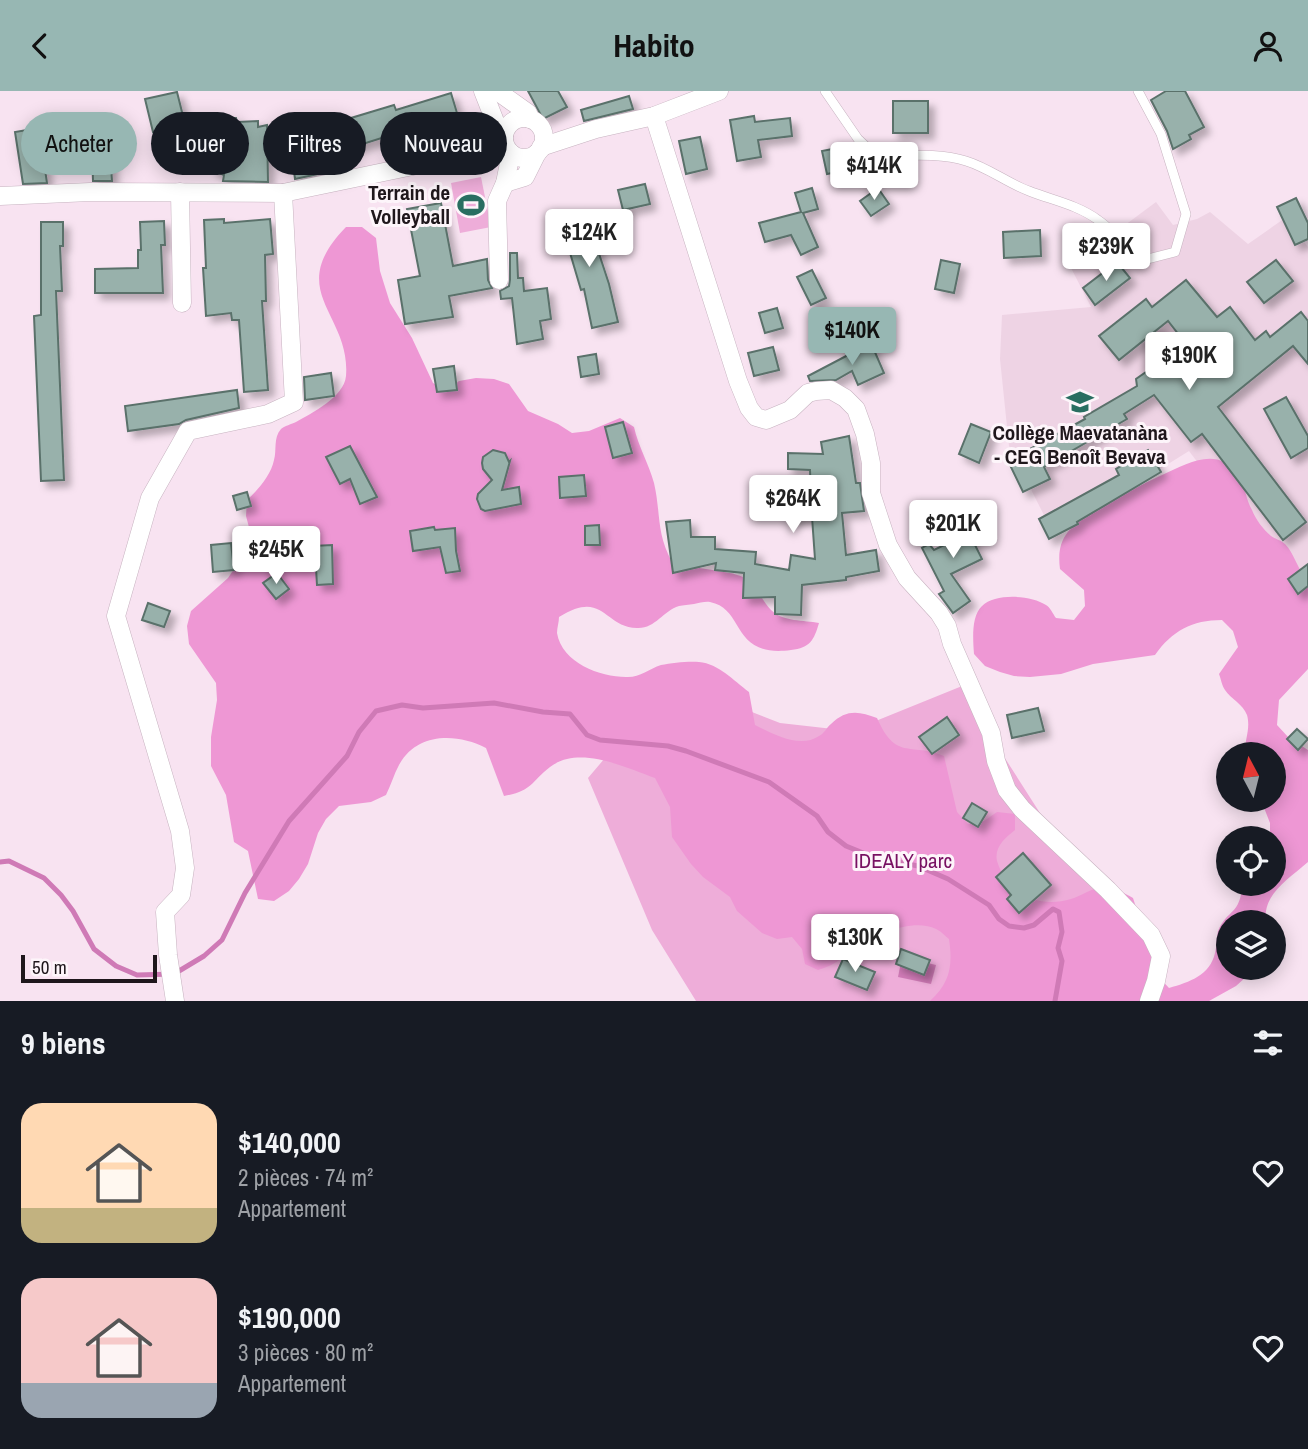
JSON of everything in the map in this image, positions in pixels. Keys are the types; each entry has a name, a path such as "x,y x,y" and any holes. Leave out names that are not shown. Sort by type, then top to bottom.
{"street":[{"path":"483,91 491,112"},
{"path":"497,91 528,113 543,141 524,177 505,183"},
{"path":"507,143 524,158 596,129 654,116 719,91"},
{"path":"654,116 738,381 749,408 756,417 766,420 790,409 808,393 831,390 845,398 856,409 871,463 871,493 888,545 907,578 947,625 952,645 990,733 996,761 1007,790 1022,809 1108,890 1151,935 1161,956 1149,1001"},
{"path":"507,137 510,123 516,119 596,129"},
{"path":"0,197 90,191 284,193 380,173"},
{"path":"499,279 497,201 505,183 505,175"},
{"path":"180,192 182,303"},
{"path":"174,997 165,912 181,895 185,868 180,831 116,616 150,498 187,431 268,414 294,402 284,193"}],"lane":[{"path":"825,91 858,139 876,156 939,156 964,160 996,173 1026,191 1065,203 1097,219 1140,261 1175,252 1186,214 1161,134 1138,91"}],"shaded area":[{"path":"1156,202 1173,225 1197,219 1210,212 1248,244 1285,218 1308,247 1308,608 1189,451 1054,535 1009,446 1000,359 1002,315 1091,307 1070,266"},
{"path":"902,957 936,965 931,984 898,977"}],"green space":[{"name":"Terrain de Volleyball","path":"481,177 491,227 460,233 451,183"},
{"path":"346,227 362,227 376,238 380,271 390,303 412,338 433,383 447,391 459,381 476,378 494,379 509,384 528,411 572,433 589,431 620,418 634,427 652,476 661,532 672,562 743,577 776,614 788,619 819,623 807,645 791,650 771,651 748,640 721,606 710,602 679,606 643,628 626,626 594,608 585,607 559,617 557,633 560,644 574,660 594,671 626,677 665,664 706,663 726,673 749,692 755,725 795,741 812,740 847,714 858,713 877,718 884,731 897,745 944,756 957,812 968,824 984,821 997,812 1015,814 1015,830 1001,843 997,851 997,861 1002,873 1016,890 1036,900 1059,902 1102,887 1115,889 1133,898 1158,976 1169,988 1204,972 1212,961 1216,946 1216,980 1243,980 1209,1001 930,1001 946,981 951,958 949,939 936,929 918,925 877,935 836,962 818,970 805,964 802,949 792,937 777,939 762,933 737,911 730,897 703,877 691,864 672,837 670,807 655,778 602,760 574,758 550,767 526,789 504,796 486,748 450,738 427,741 407,754 397,768 386,795 371,802 339,806 326,819 318,833 308,864 289,891 274,901 258,899 248,851 234,842 226,795 211,766 216,683 189,644 187,626 191,611 228,578 248,548 250,531 246,516 247,500 260,487 270,471 276,440 282,428 326,403 344,384 345,354 320,286 320,269 328,249"},
{"path":"1212,459 1230,466 1238,475 1258,521 1271,536 1288,548 1308,580 1308,669 1279,700 1277,725 1289,738 1308,750 1308,862 1286,880 1286,826 1270,826 1266,812 1286,812 1286,742 1245,742 1247,715 1225,690 1219,674 1238,647 1233,631 1222,620 1201,622 1176,633 1155,655 1093,664 1061,674 1014,676 985,666 974,654 973,629 978,610 995,599 1031,599 1049,607 1056,618 1074,620 1085,606 1084,590 1060,569 1059,556 1064,537 1085,517 1112,501 1192,462"},
{"name":"IDEALY parc","path":"972,682 994,741 1077,871 1130,930 1138,1001 696,1001 652,930 588,778 644,712 729,703 780,723 851,731"},
{"path":"1240,896 1272,896 1266,910 1234,910"}],"building":[{"path":"528,91 558,91 567,107 543,119"},
{"path":"1166,91 1185,91 1204,127 1189,135 1191,139 1173,149 1151,100"},
{"path":"177,92 182,112 151,112 151,124 145,99"},
{"path":"451,93 457,112 380,112 380,139 366,143 366,113 394,105 396,110"},
{"path":"629,96 633,109 584,121 581,110"},
{"path":"893,101 928,101 928,133 893,133"},
{"path":"754,116 755,122 790,118 792,136 758,140 761,157 737,161 730,120"},
{"path":"249,121 258,121 258,127 263,126 263,175 268,175 268,182 223,181 224,175 249,175"},
{"path":"21,131 21,171 15,132"},
{"path":"700,137 707,169 686,174 679,141"},
{"path":"853,145 857,168 827,174 822,151"},
{"path":"22,175 46,175 47,183 23,184"},
{"path":"93,175 112,175 112,181 93,181"},
{"path":"294,175 313,175 295,179"},
{"path":"645,184 650,204 623,210 618,190"},
{"path":"812,188 818,209 803,213 818,247 801,255 791,235 765,242 759,223 801,212 795,193"},
{"path":"874,191 880,191 889,204 871,216 860,201"},
{"path":"1296,198 1308,223 1308,239 1295,245 1277,207"},
{"path":"441,203 453,266 487,259 488,280 492,288 449,296 453,317 405,324 398,280 420,276 407,209"},
{"path":"585,211 609,284 618,322 592,328 584,289 581,290 557,220"},
{"path":"224,219 224,223 270,219 273,254 265,255 266,301 262,301 268,390 244,392 239,320 232,320 231,313 206,316 204,220"},
{"path":"164,221 165,245 161,245 163,293 95,293 95,269 138,268 138,250 141,250 140,222"},
{"path":"41,222 63,222 63,246 60,246 62,291 56,291 64,480 41,481 34,316 41,315"},
{"path":"1040,230 1041,256 1004,258 1003,232"},
{"path":"510,253 517,253 518,278 523,278 524,291 547,288 551,319 540,321 543,339 517,344 512,298 501,299 500,291 509,286"},
{"path":"941,260 960,264 954,293 935,289"},
{"path":"1276,260 1293,281 1264,303 1247,282"},
{"path":"1117,262 1130,278 1095,305 1083,288"},
{"path":"812,270 826,298 811,305 797,277"},
{"path":"1186,280 1217,317 1230,307 1255,340 1266,331 1270,337 1301,312 1308,321 1308,364 1293,346 1218,407 1306,522 1283,540 1202,434 1191,442 1154,395 1124,414 1127,419 1044,467 1050,479 1023,492 1008,461 1085,419 1084,417 1137,386 1136,379 1186,344 1168,321 1119,360 1099,336 1146,299 1152,307"},
{"path":"777,308 783,328 765,333 759,313"},
{"path":"871,343 884,373 858,385 852,371 836,380 810,381 808,376"},
{"path":"773,347 779,370 754,376 748,353"},
{"path":"596,354 599,374 581,377 578,357"},
{"path":"454,366 457,390 437,392 433,369"},
{"path":"331,373 334,396 305,400 304,377"},
{"path":"237,390 239,408 179,424 128,431 125,406"},
{"path":"1286,397 1308,436 1308,448 1291,458 1264,409"},
{"path":"623,422 632,453 613,458 605,427"},
{"path":"971,424 991,432 979,463 959,454"},
{"path":"849,436 856,483 860,483 864,511 842,513 846,555 876,550 879,571 846,577 846,580 802,585 801,615 775,614 775,597 743,598 744,573 715,570 716,563 673,573 666,522 690,520 691,537 715,537 715,549 756,552 755,564 789,570 791,555 815,559 812,517 792,519 790,501 811,499 810,470 788,469 788,453 823,454 821,442"},
{"path":"350,446 377,497 360,504 350,479 340,484 326,457"},
{"path":"493,450 505,453 510,461 502,490 519,487 521,504 485,511 481,509 477,499 478,494 492,480 483,469 482,463 483,457"},
{"path":"1148,450 1161,472 1049,539 1039,519 1119,475 1116,469"},
{"path":"584,475 586,496 560,498 559,477"},
{"path":"247,492 251,506 237,510 233,496"},
{"path":"955,505 982,559 951,574 970,601 953,613 939,594 944,591 922,548 929,544 934,550 959,538 941,516"},
{"path":"599,525 600,545 585,545 585,526"},
{"path":"434,527 435,530 455,528 460,571 446,573 440,547 413,551 410,531"},
{"path":"231,543 234,570 213,572 211,545"},
{"path":"332,545 333,584 317,585 316,568 313,570 313,546"},
{"path":"1308,564 1308,586 1298,594 1288,579"},
{"path":"277,573 289,589 276,599 263,583"},
{"path":"148,603 170,611 164,627 142,620"},
{"path":"1038,708 1044,731 1012,738 1007,715"},
{"path":"947,717 959,735 932,754 919,737"},
{"path":"1297,729 1308,739 1298,750 1287,739"},
{"path":"972,803 987,812 978,827 963,818"},
{"path":"1023,853 1051,885 1019,913 1007,899 1011,895 996,877"},
{"path":"901,949 930,960 924,975 896,964"},
{"path":"843,959 875,972 867,990 835,977"}],"waterway":[{"path":"0,862 9,861 44,878 73,911 94,949 116,966 137,975 174,974 204,956 222,940 245,893 289,821 347,756 359,732 376,711 402,705 423,708 494,703 570,714 587,735 600,740 668,746 769,782 817,816 828,832 846,846 873,857 918,866 948,879 989,905 999,919 1009,926 1024,928 1034,925 1053,909 1059,912 1062,932 1058,948 1062,961 1055,1001"}],"place":[{"name":"Terrain de Volleyball","path":"471,205"},
{"name":"Collège Maevatanàna - CEG Benoît Bevava","path":"1080,402"}]}
